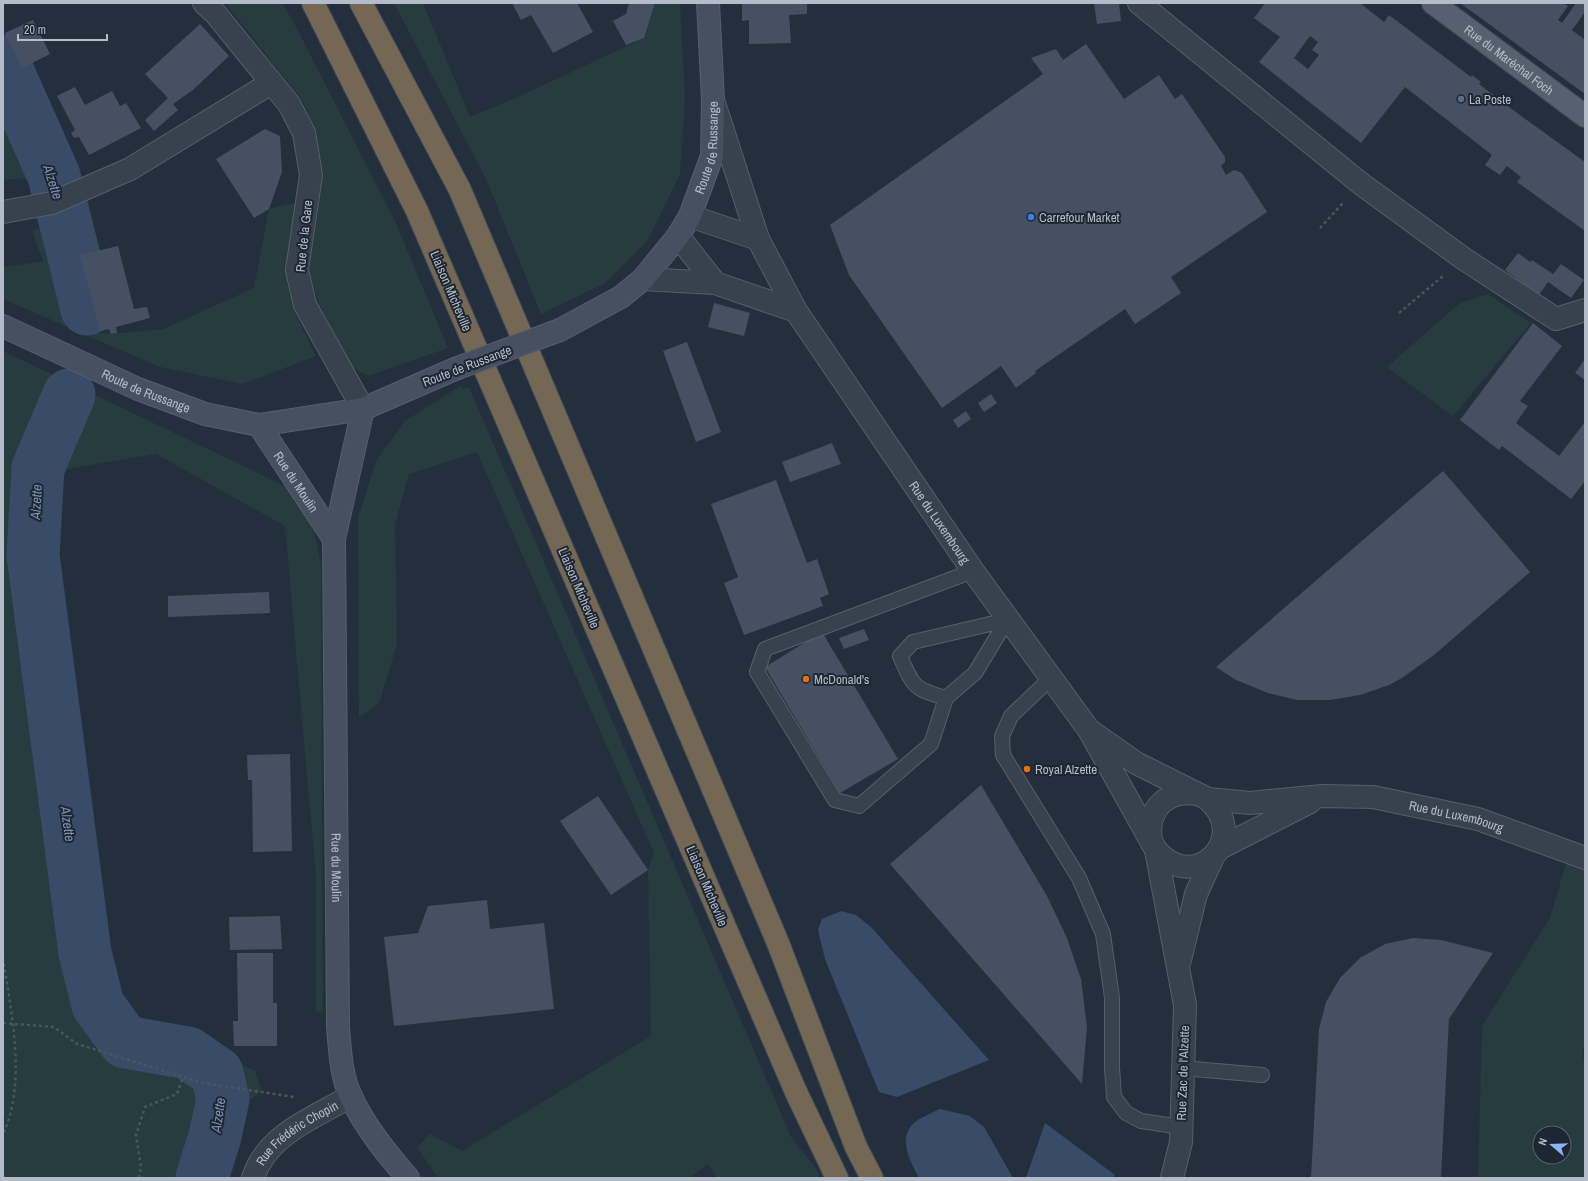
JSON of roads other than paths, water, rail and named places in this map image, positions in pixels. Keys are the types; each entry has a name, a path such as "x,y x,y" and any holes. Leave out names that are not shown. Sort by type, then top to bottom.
{"highway":[{"name":"Liaison Micheville","path":"314,3 417,211 796,1092 837,1178"},
{"path":"362,3 460,190 778,943 856,1147 872,1178"}],"main road":[{"name":"Route de Russange","path":"3,326 138,389 205,414 259,424 363,409 455,369 560,330 621,297 643,279 678,236 690,216 712,156 713,100 708,3"},
{"name":"Rue du Maréchal Foch","path":"1433,3 1585,116"},
{"name":"Rue du Moulin","path":"363,409 334,539 338,1027 342,1066 350,1096 379,1144 408,1178"},
{"name":"Rue du Moulin","path":"259,424 334,539"}],"street":[{"name":"Rue de la Gare","path":"204,3 215,13 289,104 304,133 311,175 297,270 305,305 363,409"},
{"path":"1139,3 1360,183 1464,259 1556,319 1585,310"},
{"path":"3,212 52,203 130,169 271,83"},
{"name":"Rue du Luxembourg","path":"713,100 758,239 796,311 1007,620 1089,730"},
{"path":"690,216 758,239"},
{"path":"678,236 715,283"},
{"path":"643,279 715,283 796,311"},
{"path":"1089,730 1136,763 1203,796 1217,807 1222,816 1225,827 1224,838 1216,852 1204,864 1182,867 1172,864 1162,858 1089,730"},
{"path":"1154,846 1150,832 1151,820 1156,809 1164,800 1174,794 1185,792 1203,796"},
{"name":"Rue du Luxembourg","path":"1203,796 1250,803 1322,796 1373,797 1478,819 1585,858"},
{"path":"1216,852 1322,796"},
{"name":"Rue Zac de l'Alzette","path":"1154,846 1185,1005 1181,1142 1172,1178"},
{"name":"Rue Zac de l'Alzette","path":"1178,967 1196,894 1216,852"},
{"name":"Rue Frédéric Chopin","path":"253,1178 256,1170 274,1142 308,1120 350,1096"}],"lane":[{"path":"973,571 765,649 757,672 835,800 860,806 931,744 946,698 975,674 1007,620"},
{"path":"946,698 926,692 911,682 900,656 913,642 1007,620"},
{"path":"1051,678 1011,716 1002,736 1003,755 1079,878 1103,934 1112,998 1112,1068 1114,1097 1126,1113 1141,1121 1181,1127"},
{"path":"1183,1068 1262,1075"}],"water":[{"path":"841,911 856,915 871,927 989,1060 897,1097 879,1092 825,959 818,930 822,919"},
{"path":"940,1109 970,1116 984,1127 1013,1178 919,1178 907,1152 906,1138 908,1131 918,1120"},
{"path":"1045,1123 1115,1175 1113,1178 1026,1178"}],"waterway":[{"name":"Alzette","path":"3,61 54,176 87,309"},
{"name":"Alzette","path":"69,395 38,468 33,555 85,953 98,1005 125,1042 188,1053 217,1073 223,1099 215,1136 202,1178"}],"place":[{"name":"La Poste","path":"1461,99"},
{"name":"Carrefour Market","path":"1031,217"},
{"name":"McDonald's","path":"806,679"},
{"name":"Royal Alzette","path":"1027,769"}]}
